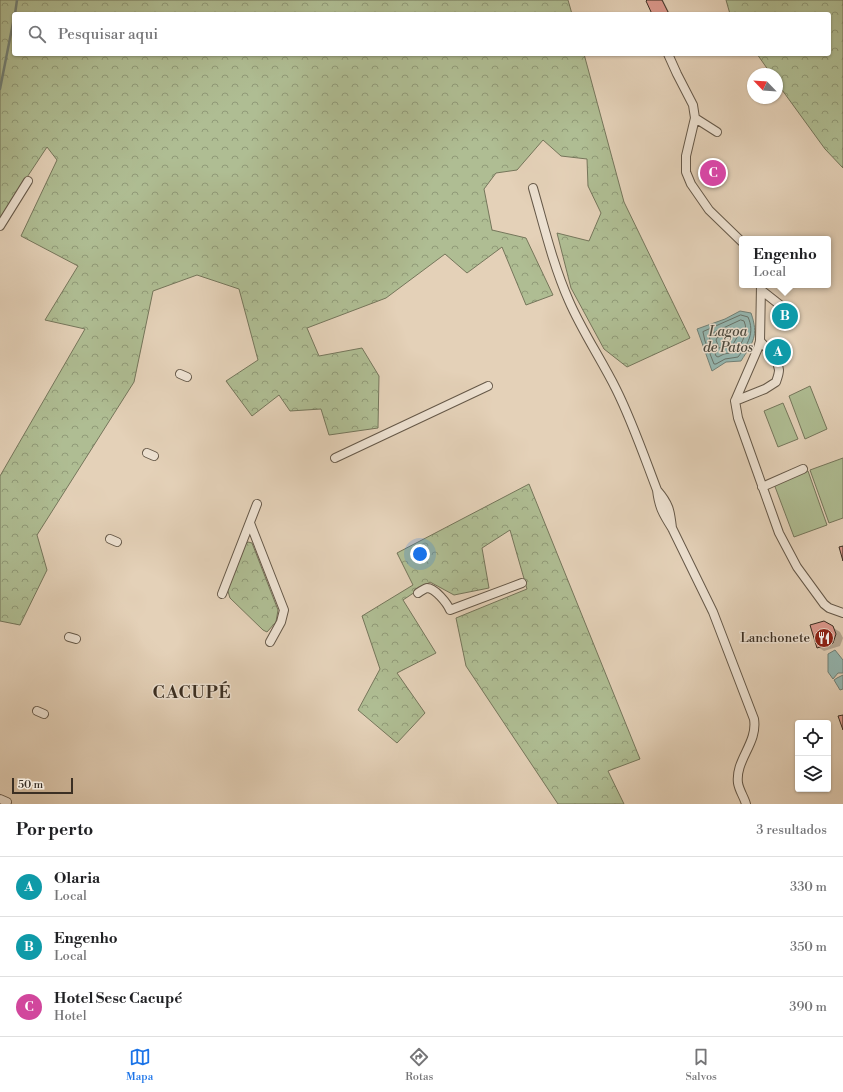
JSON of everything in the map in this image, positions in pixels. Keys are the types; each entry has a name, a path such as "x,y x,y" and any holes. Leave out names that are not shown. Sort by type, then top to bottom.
{"street":[{"path":"669,56 693,105 695,118 686,156 686,172 691,184 708,210 739,239"},
{"path":"695,118 717,132"},
{"path":"0,226 28,181"},
{"path":"533,188 569,302 617,390 636,434 657,490 660,508 672,528 713,612 754,719 755,725 753,737 740,765 738,775 738,783 746,804"},
{"path":"761,288 780,305"},
{"path":"761,288 760,341 735,401 738,418 779,533 797,566 824,604 829,608 843,613"},
{"path":"735,401 765,389 776,382 779,370 776,362 771,353 760,341"},
{"path":"336,458 488,386"},
{"path":"762,487 803,469"},
{"path":"222,594 257,504"},
{"path":"250,523 284,610 281,622 270,642"},
{"path":"418,593 428,588 432,590 444,600 450,610 522,583"}],"green space":[{"path":"0,0 568,0 571,12 12,12 12,56 585,56 624,202 690,338 627,367 604,349 571,288 557,233 589,241 601,213 588,186 587,159 561,156 543,140 517,170 496,173 484,189 492,230 526,238 553,295 526,305 502,247 467,273 445,254 386,298 307,328 319,356 362,348 379,376 378,428 329,435 321,409 290,411 279,395 252,416 226,381 258,360 239,289 197,275 153,291 134,382 37,535 47,570 20,625 0,621 0,476 85,329 45,320 78,266 21,236 57,160 47,147 0,218"},
{"path":"726,0 843,0 843,168 825,149 783,91 783,68 767,68 758,56 831,56 831,12 729,12"},
{"path":"810,386 827,429 805,439 789,396"},
{"path":"783,403 798,439 778,447 764,411"},
{"path":"843,458 843,518 829,523 810,470"},
{"path":"808,471 827,525 794,537 774,484"},
{"path":"529,484 640,759 608,771 624,804 558,804 466,666 456,618 527,589 510,530 482,548 489,588 454,595 430,582 403,600 436,653 397,673 425,713 397,743 358,710 380,669 362,616 413,585 397,553"},
{"path":"248,542 252,543 278,610 276,622 267,632 263,630 230,598 227,588 245,544"}],"water":[{"name":"Lagoa de Patos","path":"740,311 751,313 755,333 752,344 741,361 726,362 712,371 697,329 725,319"},
{"path":"835,650 843,660 843,673 838,673 833,679 828,672 828,654"},
{"path":"843,675 843,689 840,690 834,680"}],"building":[{"path":"662,0 668,12 651,12 646,1"},
{"path":"788,305 793,323 782,327 778,308"},
{"path":"776,344 786,354 778,361 770,349"},
{"path":"843,546 843,561 839,547"},
{"name":"Lanchonete","path":"824,621 833,626 836,634 833,643 817,648 810,625"},
{"path":"843,715 843,730 838,716"}],"waterway":[{"path":"15,12 17,0"},
{"path":"0,89 12,28"}],"place":[{"name":"Hotel Sesc Cacupé","path":"713,173"},
{"name":"Engenho","path":"785,316"},
{"name":"Olaria","path":"778,352"},
{"name":"Lanchonete","path":"824,638"}],"district":[{"name":"CACUPÉ","path":"192,693"}]}
